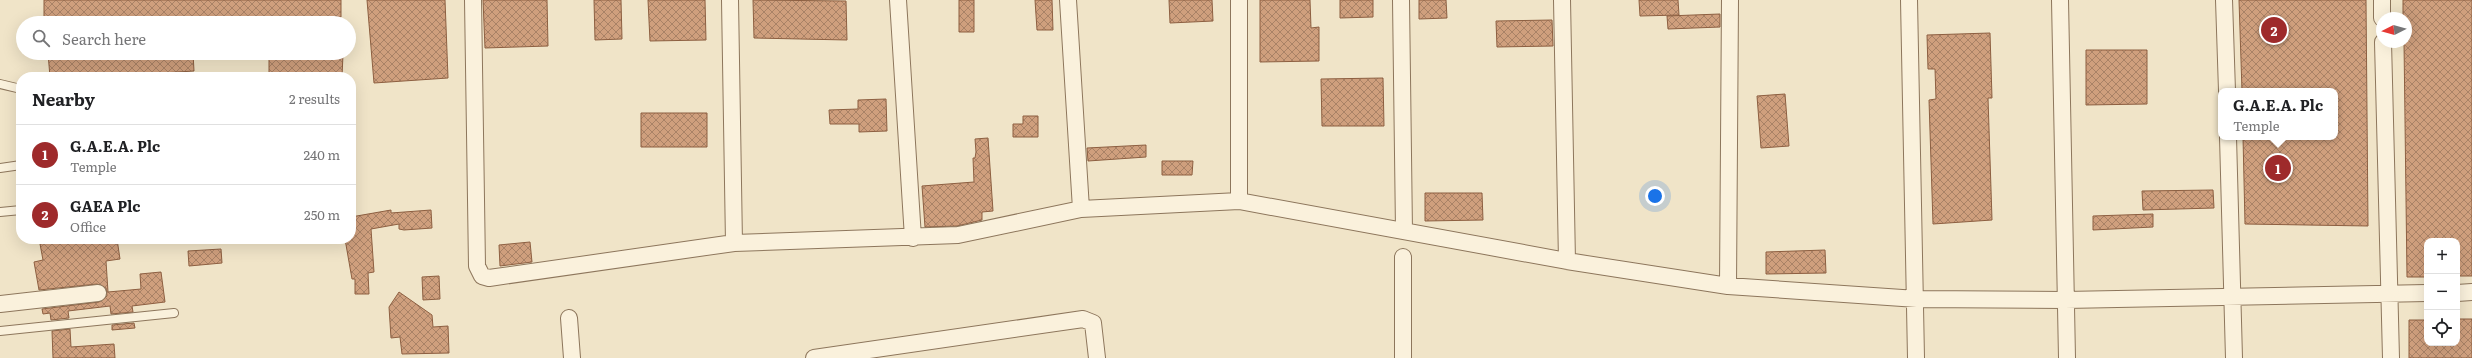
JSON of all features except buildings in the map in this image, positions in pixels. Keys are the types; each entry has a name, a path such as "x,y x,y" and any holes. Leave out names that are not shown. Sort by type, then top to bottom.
{"street":[{"path":"473,0 477,266 482,276 489,278 734,243 913,238 958,235 1081,209 1239,201 1567,262 1728,286 1917,299 2065,300 2233,298 2424,293"},
{"path":"730,0 734,243"},
{"path":"898,0 913,238"},
{"path":"1068,0 1081,209"},
{"path":"1239,0 1239,201"},
{"path":"1402,0 1404,231"},
{"path":"1562,0 1567,262"},
{"path":"1728,286 1730,0"},
{"path":"1909,0 1917,299 1916,358"},
{"path":"2060,0 2067,358"},
{"path":"2224,0 2226,88"},
{"path":"2382,0 2382,12"},
{"path":"2383,48 2391,358"},
{"path":"2228,140 2234,358"},
{"path":"1403,257 1403,358"},
{"path":"2460,293 2472,292"},
{"path":"0,304 98,293"},
{"path":"569,318 572,358"},
{"path":"814,358 1083,319 1092,323 1097,358"}],"lane":[{"path":"0,84 16,88"},
{"path":"0,168 16,166"},
{"path":"0,212 16,210"},
{"path":"0,330 174,313"}],"place":[{"name":"GAEA Plc","path":"2274,30"},
{"name":"G.A.E.A. Plc","path":"2278,168"}]}
